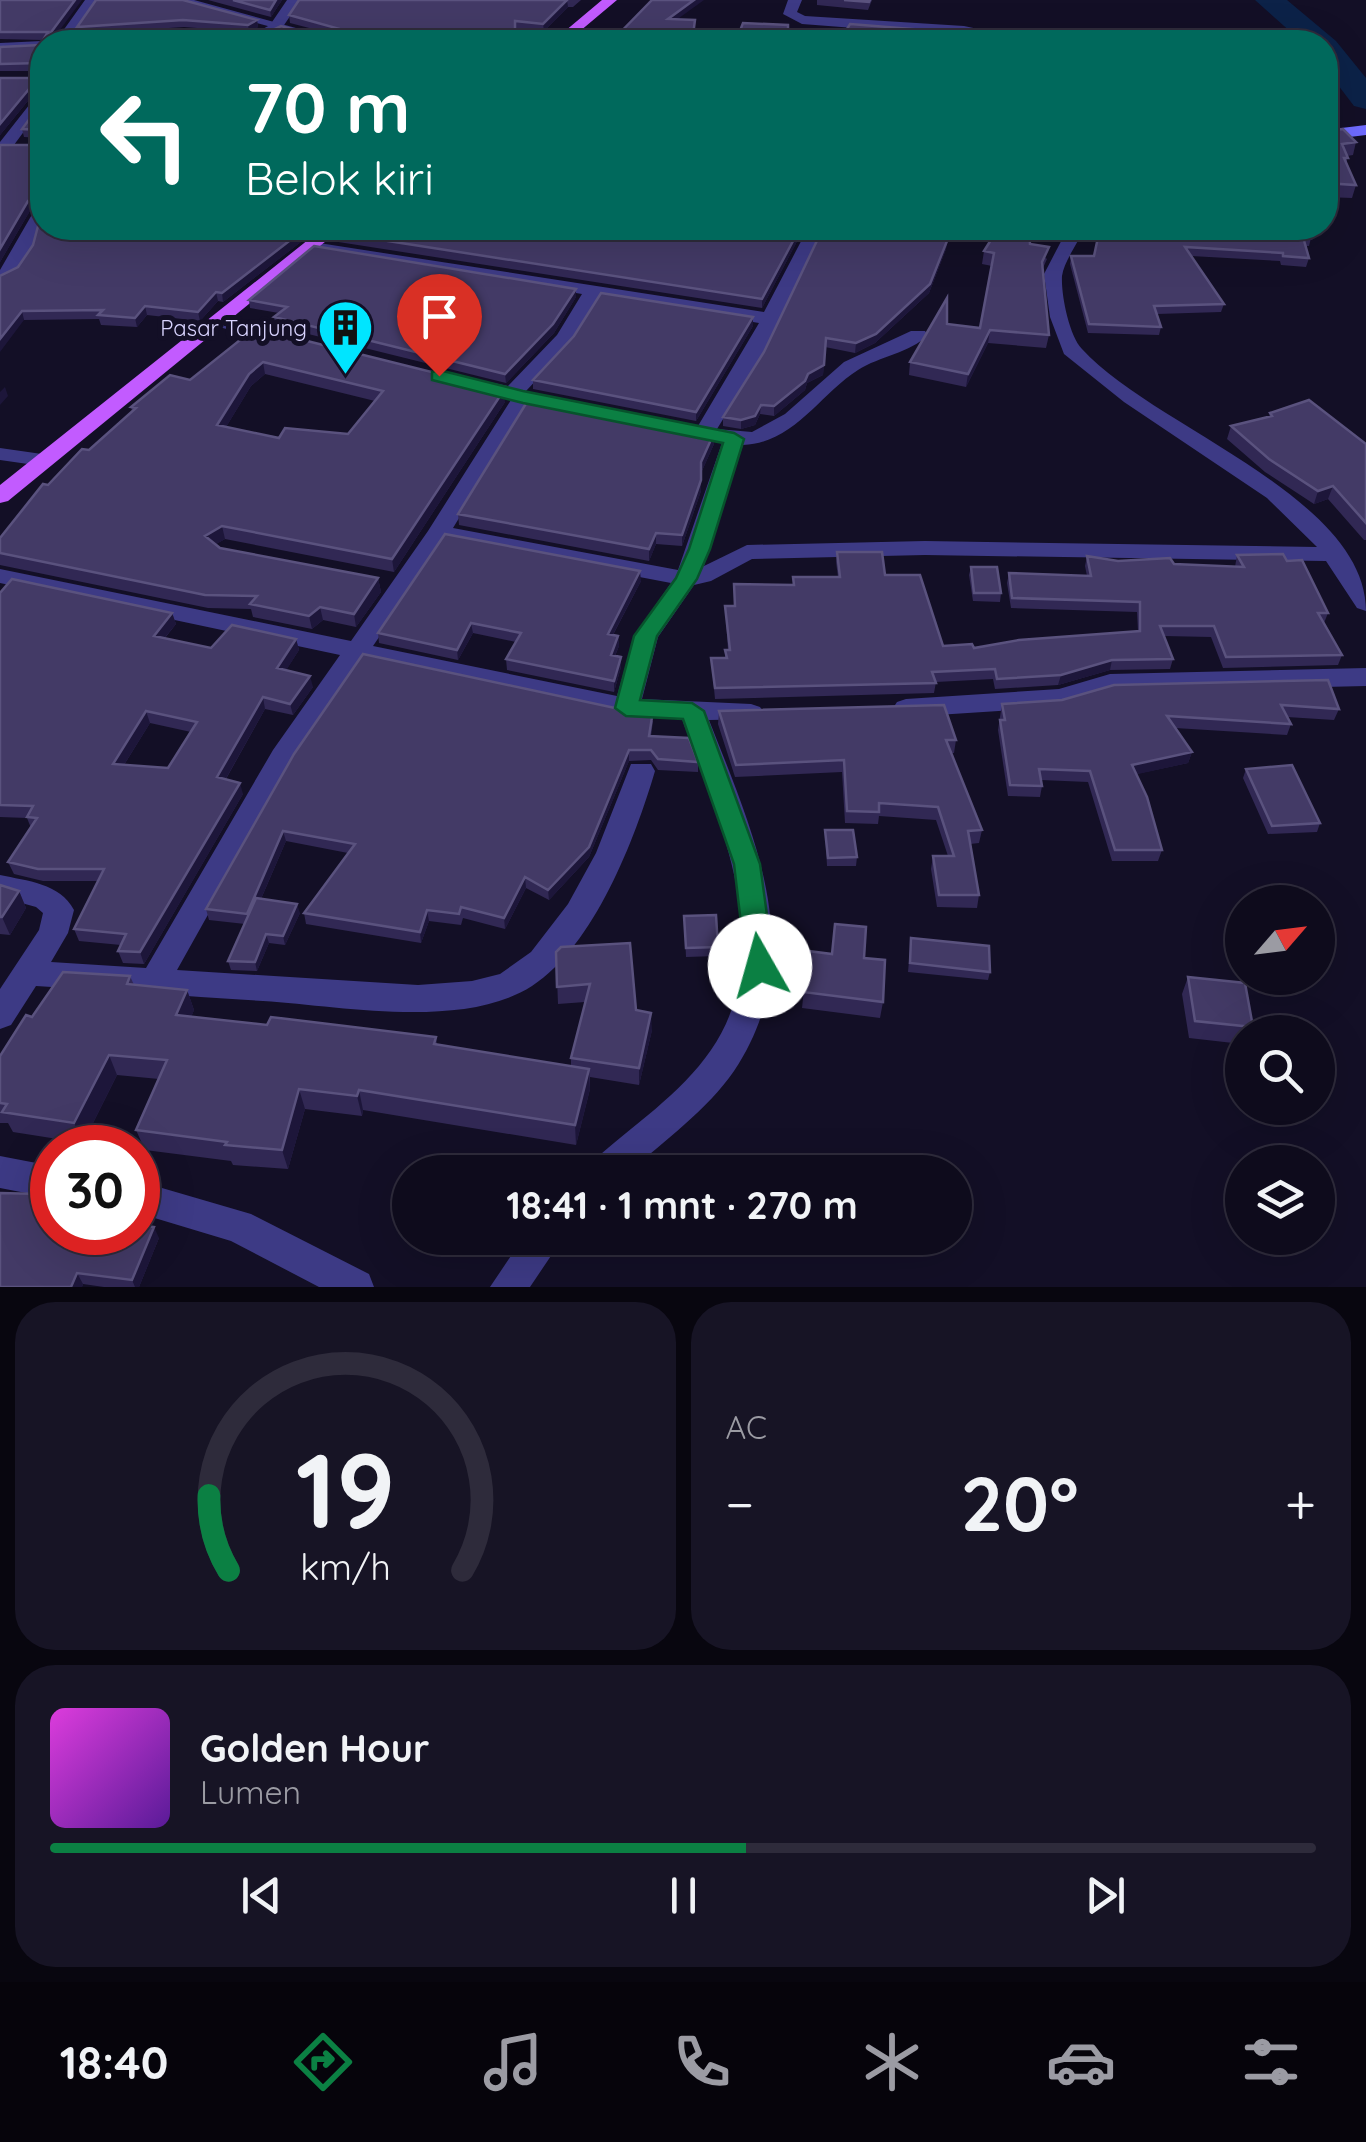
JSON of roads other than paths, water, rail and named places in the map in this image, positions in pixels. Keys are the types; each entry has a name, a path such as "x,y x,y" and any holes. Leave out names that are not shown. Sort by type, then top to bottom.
{"main road":[{"path":"574,30 610,0"},
{"path":"1338,133 1366,130"},
{"path":"0,496 318,240"}],"street":[{"path":"71,30 92,0"},
{"path":"179,0 284,30"},
{"path":"271,30 294,0"},
{"path":"795,0 790,14 802,20 964,30"},
{"path":"0,47 30,46"},
{"path":"2,146 30,112"},
{"path":"2,146 30,146"},
{"path":"0,282 16,264 30,235"},
{"path":"704,434 770,319 805,240"},
{"path":"1070,240 1053,274 1059,318 1071,350 1131,398 1276,493 1320,535 1366,603"},
{"path":"312,245 770,319"},
{"path":"152,984 283,757 356,651 393,583 438,532 518,396 566,338 594,289"},
{"path":"218,321 310,344"},
{"path":"655,424 734,439 756,438 776,429 851,366 918,335"},
{"path":"457,380 580,408"},
{"path":"623,1155 722,1061 744,1017 760,966 747,864 660,709 646,636 686,579 700,549 734,439"},
{"path":"0,454 42,460"},
{"path":"438,532 686,579 703,576 747,552 925,548 1334,554"},
{"path":"0,576 356,651 660,709 768,713"},
{"path":"884,709 1059,698 1110,683 1366,677"},
{"path":"28,973 152,984 418,998 464,996 524,976 556,947 595,882 631,808 641,771"},
{"path":"0,886 46,898 59,910 53,933 0,1016"},
{"path":"0,1172 30,1178"},
{"path":"160,1203 238,1226 356,1287"},
{"path":"508,1287 532,1255"}],"waterway":[{"path":"1269,0 1305,30"},
{"path":"1338,63 1366,99"}],"place":[{"name":"Pasar Tanjung","path":"346,377"}]}
